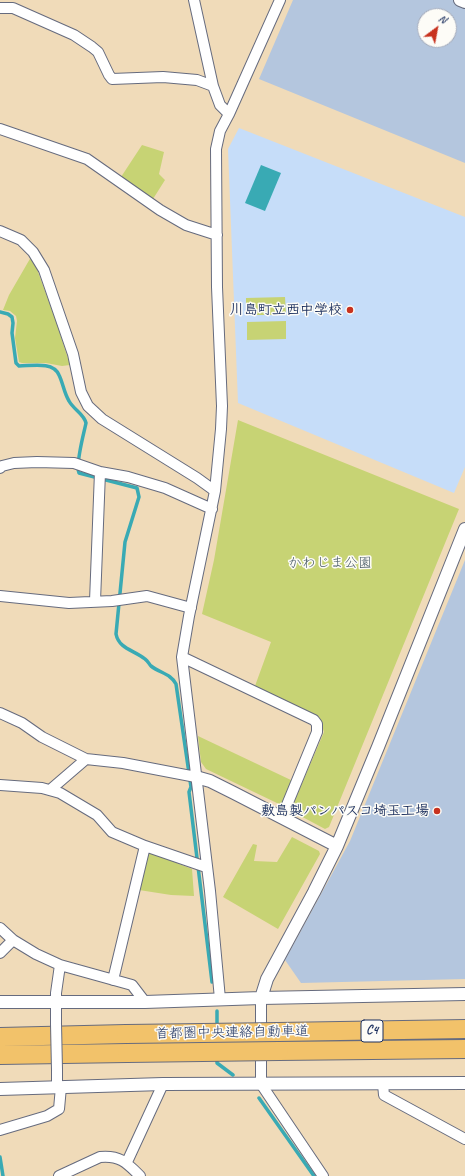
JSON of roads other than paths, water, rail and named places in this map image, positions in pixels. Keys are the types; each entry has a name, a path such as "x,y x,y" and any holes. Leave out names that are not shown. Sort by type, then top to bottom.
{"highway":[{"name":"首都圏中央連絡自動車道","path":"0,1037 465,1029"},
{"name":"首都圏中央連絡自動車道","path":"0,1055 465,1049"}],"street":[{"path":"13,8 19,0"},
{"path":"194,0 213,86 220,105 229,114"},
{"path":"220,999 200,865 196,777 182,657 215,491 222,406 217,287 216,149 220,131 280,0"},
{"path":"460,0 465,2"},
{"path":"0,8 13,8 74,35 98,52 108,75 112,79 118,80 164,77 197,80 213,86"},
{"path":"0,129 87,159 160,210 180,222 217,235"},
{"path":"0,231 21,240 33,252 44,270 73,354 80,392 88,406 102,419 197,478 215,491"},
{"path":"1,464 74,463 100,472 128,477 165,488 212,509"},
{"path":"95,601 100,472"},
{"path":"323,1176 261,1084 261,998 267,979 337,846 465,529"},
{"path":"0,596 69,603 112,601 148,596 191,608"},
{"path":"182,657 314,720 317,724 317,732 282,817"},
{"path":"0,713 22,723 42,737 86,759 123,763 171,771 210,781 337,846"},
{"path":"50,790 86,759"},
{"path":"0,785 42,788 60,793 97,816 112,832 145,846 200,865"},
{"path":"114,980 145,846"},
{"path":"0,928 13,940 36,954 60,965 132,985 145,1002"},
{"path":"0,953 13,940"},
{"path":"0,1130 47,1116 59,1108 59,1087 56,1070 56,1003 60,965"},
{"path":"0,1002 145,1002 465,994"},
{"path":"0,1089 163,1084 465,1083"},
{"path":"127,1162 163,1084"},
{"path":"382,1084 384,1095 465,1139"},
{"path":"59,1176 100,1157 115,1158 127,1162 140,1176"}],"water":[{"path":"261,165 281,173 265,211 245,203"}],"waterway":[{"path":"0,312 8,314 12,317 12,333 16,363 19,366 47,366 56,371 69,401 85,420 86,423 78,463 79,473 137,488 139,497 125,542 116,634 120,643 141,656 151,666 171,678 176,684 191,787 189,792 212,982"},
{"path":"217,1011 217,1027"},
{"path":"217,1057 217,1063 233,1075"},
{"path":"259,1098 314,1176"},
{"path":"0,1157 3,1176"}],"place":[{"name":"川島町立西中学校","path":"350,310"},
{"name":"敷島製パンパスコ埼玉工場","path":"437,811"}],"park label":[{"name":"かわじま公園","path":"330,563"}]}
